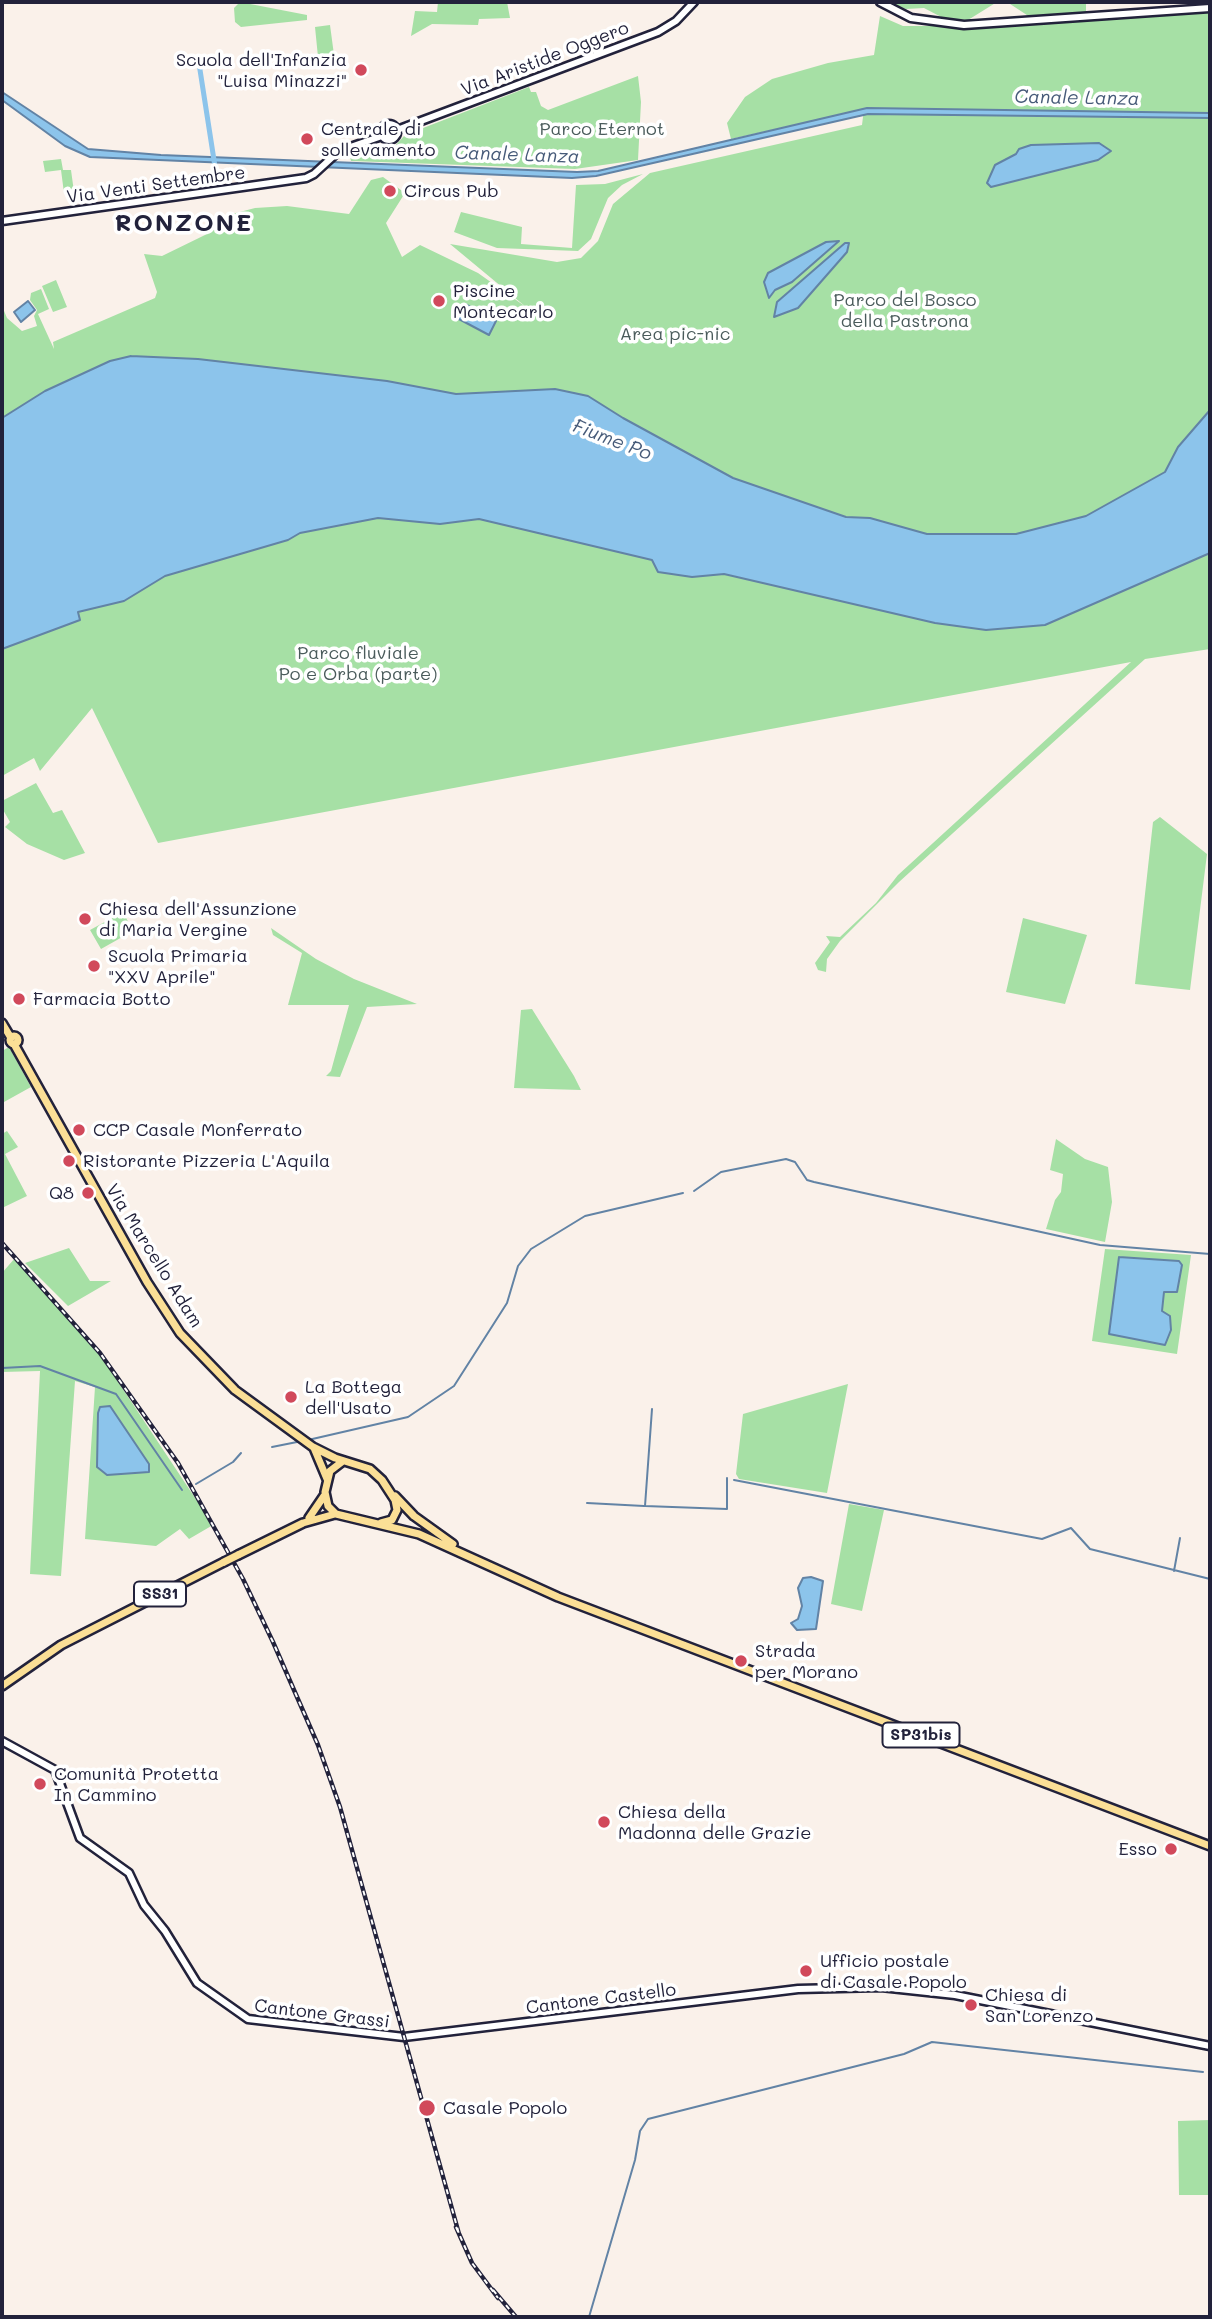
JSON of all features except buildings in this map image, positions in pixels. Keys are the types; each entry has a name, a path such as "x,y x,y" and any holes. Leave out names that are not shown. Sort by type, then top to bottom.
{"main road":[{"name":"Via Marcello Adam","path":"2,1023 147,1282 180,1333 235,1390 312,1446 343,1461"},
{"path":"312,1446 321,1459 327,1480"},
{"path":"343,1461 370,1469 392,1494 396,1513 388,1522 380,1524 336,1514 328,1506 325,1492 327,1480 332,1467 343,1461"},
{"name":"SS31","path":"303,1523 317,1511 325,1492"},
{"name":"SP31bis","path":"392,1494 414,1516 465,1553"},
{"name":"SS31","path":"2,1686 61,1645 303,1523 336,1514"},
{"name":"SP31bis","path":"380,1524 419,1534 558,1597 1210,1846"}],"street":[{"name":"Via Aristide Oggero","path":"317,172 339,151 382,136 392,139 397,130 658,32 676,21 694,2"},
{"path":"880,2 911,18 948,25 1210,8"},
{"name":"Via Aristide Oggero","path":"382,136 381,130 386,124 394,125 397,130"},
{"name":"Via Venti Settembre","path":"2,221 195,195 317,172"},
{"name":"Cantone Grassi","path":"2,1741 55,1770 80,1838 129,1873 144,1905 166,1931 197,1983 239,2015 248,2019 401,2037"},
{"name":"Cantone Castello","path":"401,2037 804,1988 881,1987 972,1998 1210,2046"}],"green space":[{"path":"438,2 507,2 510,18 479,19 478,25 432,24 411,36 415,11 437,12"},
{"path":"886,2 997,2 968,20 945,19 924,8 906,9"},
{"path":"1007,2 1086,2 1086,16 1033,19"},
{"path":"245,3 307,15 307,20 241,27 235,22 234,8"},
{"path":"1210,10 1210,649 1145,659 899,882 840,941 827,959 826,972 818,970 815,963 830,942 826,936 840,937 876,903 898,875 1131,662 158,843 92,708 40,771 34,758 2,776 2,306 7,318 22,331 37,326 34,316 37,310 30,300 31,293 41,289 49,309 38,314 54,349 53,342 155,298 157,292 144,254 162,256 205,235 232,214 255,208 287,206 349,214 371,180 383,177 405,193 386,223 402,257 420,245 478,273 526,307 450,244 557,262 581,258 598,241 613,204 650,173 862,125 864,109 731,139 727,123 745,97 772,79 828,63 874,55 880,16 903,26 942,26"},
{"path":"330,25 334,55 318,57 315,27"},
{"name":"Parco Eternot","path":"638,76 641,102 638,160 575,169 351,161 349,153 378,144 395,146 405,135 529,87 531,92 536,92 541,106 548,110"},
{"path":"61,159 63,170 71,170 74,192 64,193 61,170 45,172 43,161"},
{"path":"643,174 622,185 608,198 591,239 578,251 497,248 454,232 461,212 522,227 521,244 572,248 576,185 605,184"},
{"path":"56,280 67,307 53,312 42,286"},
{"path":"36,783 53,813 62,810 85,853 64,860 27,844 5,827 10,822 2,808 2,801"},
{"path":"1160,817 1207,854 1190,990 1135,984 1153,822"},
{"path":"123,912 133,931 101,949 90,930"},
{"path":"1023,918 1087,935 1065,1004 1006,992"},
{"path":"271,928 316,959 354,979 417,1004 367,1007 340,1077 326,1076 331,1071 349,1005 288,1005 302,953 273,935"},
{"path":"532,1009 581,1090 514,1088 521,1010"},
{"path":"9,1047 31,1087 4,1102 2,1051"},
{"path":"7,1131 18,1147 5,1154 27,1196 2,1208 2,1134"},
{"path":"1056,1139 1085,1159 1108,1167 1112,1202 1105,1242 1046,1229 1055,1200 1061,1192 1063,1174 1050,1170"},
{"path":"69,1248 90,1281 111,1281 68,1306 25,1263"},
{"path":"1105,1249 1191,1255 1177,1354 1092,1341"},
{"path":"15,1258 99,1353 213,1525 189,1539 180,1529 156,1546 85,1539 95,1387 75,1381 61,1576 30,1574 40,1371 2,1372 2,1273"},
{"path":"848,1384 827,1493 739,1479 736,1474 743,1414"},
{"path":"849,1504 884,1510 862,1611 831,1604"},
{"path":"1210,2120 1210,2195 1179,2195 1178,2121"}],"water":[{"path":"2,92 88,149 161,155 577,172 598,171 867,108 1210,113 1210,118 868,114 596,176 572,178 90,157 65,146 2,100"},
{"path":"1099,143 1111,151 1098,160 991,187 987,183 995,165 1016,154 1019,149 1031,145"},
{"path":"839,241 792,282 775,290 769,298 764,282 768,273 826,242"},
{"path":"845,243 849,243 847,252 798,308 774,317 777,302"},
{"path":"28,301 35,310 21,322 14,312"},
{"path":"465,304 496,321 489,335 457,318"},
{"name":"Fiume Po","path":"131,356 198,359 387,381 456,394 555,389 588,396 733,478 846,517 870,518 927,534 1016,534 1086,516 1165,472 1178,447 1210,410 1210,553 1045,625 986,630 935,623 724,574 692,577 658,572 652,560 479,519 440,524 378,518 300,533 288,540 165,576 124,601 78,612 80,620 2,649 2,418 45,391 110,361"},
{"path":"1119,1257 1179,1261 1182,1265 1177,1292 1164,1292 1162,1311 1170,1316 1171,1330 1165,1345 1109,1334"},
{"path":"110,1406 149,1464 149,1472 107,1475 97,1467 98,1413 100,1407"},
{"path":"811,1577 823,1581 816,1629 797,1630 791,1623 798,1619 802,1606 798,1588 803,1578"}],"waterway":[{"path":"198,57 216,173"},
{"path":"694,1191 721,1172 786,1159 795,1162 807,1180 814,1182 1100,1245 1210,1254"},
{"path":"308,1440 408,1417 454,1386 507,1303 518,1266 531,1249 585,1216 683,1193"},
{"path":"2,1368 40,1366 116,1394 182,1490"},
{"path":"652,1409 645,1506 727,1509 727,1478"},
{"path":"272,1447 302,1441"},
{"path":"196,1484 233,1462 241,1453"},
{"path":"734,1480 1042,1539 1071,1528 1090,1549 1210,1579"},
{"path":"587,1503 644,1506"},
{"path":"1174,1571 1180,1538"},
{"path":"589,2317 635,2160 640,2131 648,2119 904,2054 932,2042 1203,2072"}],"railway":[{"path":"2,1243 100,1353 178,1463 243,1579 273,1642 318,1745 340,1807 459,2234"},
{"path":"456,2227 472,2263 498,2298"},
{"path":"493,2290 516,2317"}],"place":[{"name":"Scuola dell'Infanzia \"Luisa Minazzi\"","path":"361,70"},
{"name":"Centrale di sollevamento","path":"307,139"},
{"name":"Circus Pub","path":"390,191"},
{"name":"Piscine Montecarlo","path":"439,301"},
{"name":"Chiesa dell'Assunzione di Maria Vergine","path":"85,919"},
{"name":"Scuola Primaria \"XXV Aprile\"","path":"94,966"},
{"name":"Farmacia Botto","path":"19,999"},
{"name":"CCP Casale Monferrato","path":"79,1130"},
{"name":"Ristorante Pizzeria L'Aquila","path":"69,1161"},
{"name":"Q8","path":"88,1193"},
{"name":"La Bottega dell'Usato","path":"291,1397"},
{"name":"Strada per Morano","path":"741,1661"},
{"name":"Comunità Protetta In Cammino","path":"40,1784"},
{"name":"Chiesa della Madonna delle Grazie","path":"604,1822"},
{"name":"Esso","path":"1171,1849"},
{"name":"Ufficio postale di Casale Popolo","path":"806,1971"},
{"name":"Chiesa di San Lorenzo","path":"971,2005"},
{"name":"Casale Popolo","path":"427,2108"}],"district":[{"name":"RONZONE","path":"184,224"}],"water label":[{"name":"Canale Lanza","path":"1077,98"},
{"name":"Canale Lanza","path":"517,155"}],"park label":[{"name":"Parco del Bosco della Pastrona","path":"905,310"},
{"name":"Area pic-nic","path":"675,334"},
{"name":"Parco fluviale Po e Orba (parte)","path":"358,663"}]}
